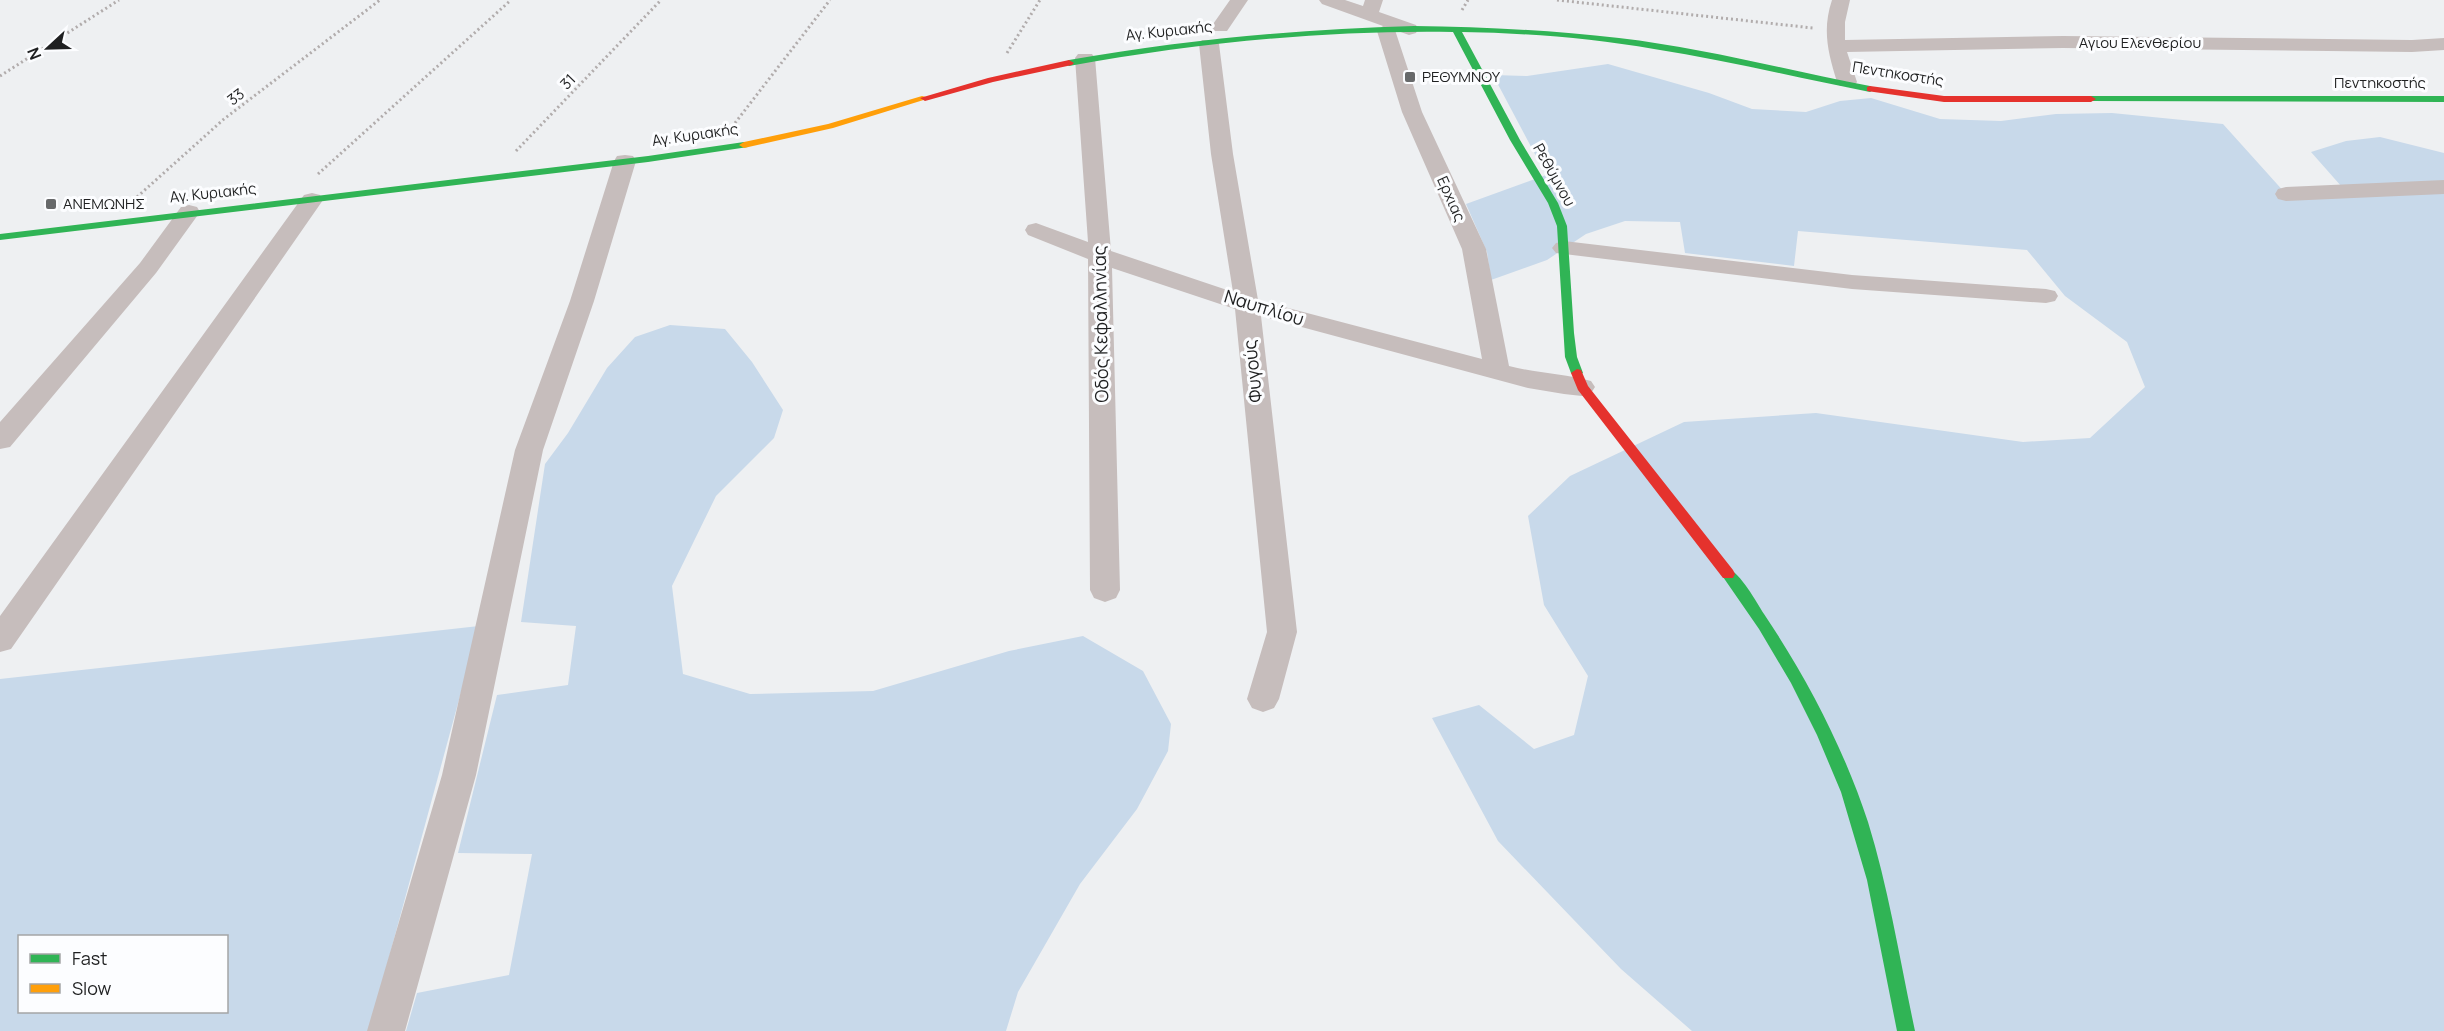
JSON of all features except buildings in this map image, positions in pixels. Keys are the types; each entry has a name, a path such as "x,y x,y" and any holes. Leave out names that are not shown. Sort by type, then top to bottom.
{"street":[{"path":"1214,35 1239,0"},
{"path":"1328,0 1372,8 1413,30"},
{"path":"1841,0 1834,19 1835,38 1847,82"},
{"name":"Πεντηκοστής","path":"1386,32 1413,30 1527,32 1616,40 1735,60 1893,93 1944,99 2444,99"},
{"name":"Ρεθύμνου","path":"1456,30 1515,140 1553,203 1562,226 1571,357 1582,387 1680,509 1731,577 1772,637 1815,717 1849,794 1873,873 1906,1031"},
{"name":"Αγ. Κυριακής","path":"0,237 113,221 301,201 717,148 812,131 999,78 1085,58 1214,35 1275,37 1386,32"},
{"name":"Ερχιας","path":"1386,32 1412,112 1474,249 1497,372"},
{"name":"Φυγούς","path":"1214,35 1222,154 1247,303 1282,632 1263,699"},
{"name":"Αγιου Ελενθερίου","path":"1835,38 2412,46 2444,44"},
{"name":"Οδός Κεφαλληνίας","path":"1085,58 1093,129 1101,257 1105,590"},
{"path":"386,1031 459,775 529,450 582,301 625,161"},
{"path":"2286,194 2444,187"},
{"path":"0,640 80,524 224,327 301,201"},
{"path":"0,440 147,268 189,212"},
{"name":"Ναυπλίου","path":"1036,230 1101,257 1364,338 1537,382 1582,387"},
{"path":"1564,248 1852,282 2046,296"}],"path":[{"path":"0,76 119,0"},
{"name":"33","path":"113,221 167,166 224,119 380,0"},
{"path":"301,201 511,0"},
{"name":"31","path":"491,177 661,0"},
{"path":"717,148 830,0"},
{"path":"999,78 998,68 1040,0"},
{"path":"1557,0 1835,38"}],"shaded area":[{"path":"1608,64 1709,93 1752,109 1806,112 1840,101 1871,98 1940,119 2001,121 2056,114 2112,113 2223,124 2286,194 2349,195 2311,152 2346,141 2380,137 2444,153 2444,1031 1692,1031 1621,969 1498,841 1432,718 1479,705 1534,749 1574,735 1588,676 1544,605 1528,516 1570,476 1684,422 1816,413 2023,442 2090,438 2145,387 2127,342 2065,296 2027,250 1798,231 1794,266 1685,253 1680,222 1625,221 1586,234 1547,260 1491,280 1487,252 1466,204 1546,175 1493,75 1527,76"},
{"path":"670,325 725,329 752,362 783,410 774,438 716,496 672,586 683,674 750,694 873,691 1009,651 1083,636 1143,671 1171,724 1168,751 1137,809 1080,884 1018,992 1006,1031 406,1031 417,993 509,975 532,854 458,853 497,695 568,685 576,626 521,622 545,464 568,433 607,368 635,337"},
{"path":"479,626 369,1031 0,1031 0,679"}],"traffic: fast":[{"path":"1069,63 1135,51 1273,35 1414,29 1484,30 1620,41 1714,57 1870,89"},
{"path":"1456,30 1515,140 1553,203 1562,226 1568,333 1571,357 1577,373"},
{"path":"2091,99 2444,99"},
{"path":"0,237 648,159 744,145"},
{"path":"1728,574 1764,625 1796,679 1849,792 1868,850 1906,1031"}],"traffic: slow":[{"path":"744,145 830,126 925,98"}],"traffic: jam":[{"path":"925,98 991,80 1069,63"},
{"path":"1870,89 1944,99 2091,99"},
{"path":"1577,373 1582,387 1728,574"}],"place":[{"name":"ΡΕΘΥΜΝΟΥ","path":"1410,77"},
{"name":"ΑΝΕΜΩΝΗΣ","path":"51,204"}]}
